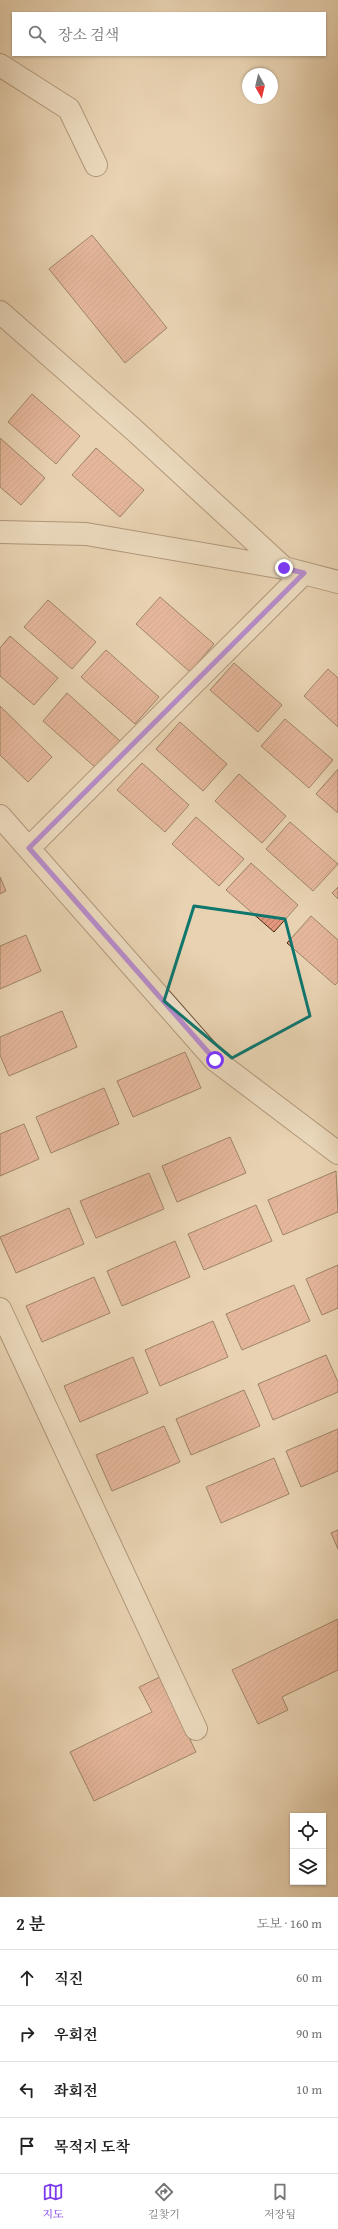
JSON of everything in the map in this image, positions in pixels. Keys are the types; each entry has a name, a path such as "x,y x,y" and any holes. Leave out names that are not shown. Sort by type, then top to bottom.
{"street":[{"path":"0,65 69,109 96,164"},
{"path":"0,312 294,570"},
{"path":"0,532 86,534 294,570 338,582"},
{"path":"29,848 294,570"},
{"path":"0,816 215,1060 338,1153"},
{"path":"0,1309 196,1729"}],"highlighted area":[{"path":"194,906 285,919 310,1016 232,1058 164,1001"}],"building":[{"path":"92,235 167,328 125,363 49,269"},
{"path":"32,394 80,436 56,464 8,422"},
{"path":"0,438 45,478 21,505 0,487"},
{"path":"96,448 144,490 120,517 72,475"},
{"path":"160,597 214,644 190,672 136,624"},
{"path":"48,600 96,642 72,669 24,627"},
{"path":"10,636 58,678 34,705 0,676 0,648"},
{"path":"106,650 159,697 135,724 81,677"},
{"path":"234,663 282,705 258,732 210,690"},
{"path":"328,669 338,678 338,727 304,696"},
{"path":"67,693 120,741 96,768 43,721"},
{"path":"0,706 52,757 28,782 0,755"},
{"path":"285,719 333,760 309,788 261,746"},
{"path":"180,722 227,764 203,791 156,749"},
{"path":"142,763 189,805 165,832 117,790"},
{"path":"338,769 338,813 316,794"},
{"path":"239,774 286,816 262,843 215,801"},
{"path":"196,817 244,859 219,886 172,844"},
{"path":"290,822 338,864 313,891 266,849"},
{"path":"251,863 298,905 274,932 226,890"},
{"path":"0,877 6,891 0,894"},
{"path":"338,887 338,899 332,893"},
{"path":"311,916 338,940 338,982 335,985 287,943"},
{"path":"26,935 41,971 0,989 0,946"},
{"path":"62,1011 77,1047 9,1076 0,1055 0,1037"},
{"path":"185,1052 201,1088 133,1117 117,1081"},
{"path":"104,1088 119,1124 51,1153 36,1117"},
{"path":"24,1124 39,1159 0,1176 0,1134"},
{"path":"230,1137 246,1173 177,1202 162,1166"},
{"path":"336,1171 338,1212 283,1235 268,1200"},
{"path":"149,1173 164,1209 96,1238 80,1201"},
{"path":"256,1205 272,1241 204,1270 188,1234"},
{"path":"69,1208 84,1244 16,1273 0,1237"},
{"path":"175,1241 190,1277 122,1306 107,1271"},
{"path":"338,1265 338,1308 322,1315 306,1279"},
{"path":"94,1277 110,1313 42,1342 26,1306"},
{"path":"294,1285 310,1321 242,1350 226,1314"},
{"path":"213,1321 228,1357 160,1386 145,1350"},
{"path":"326,1355 338,1382 338,1392 273,1420 258,1384"},
{"path":"133,1357 148,1393 80,1422 64,1386"},
{"path":"244,1390 260,1426 191,1455 176,1419"},
{"path":"164,1426 180,1462 112,1491 96,1455"},
{"path":"338,1429 338,1471 301,1487 286,1451"},
{"path":"274,1458 289,1494 221,1523 206,1487"},
{"path":"338,1530 338,1549 331,1533"},
{"path":"338,1619 338,1670 282,1697 288,1710 258,1724 232,1670"},
{"path":"160,1677 196,1752 94,1801 70,1752 152,1712 139,1687"}],"route":[{"path":"215,1060 29,848 304,573 284,568"}]}
